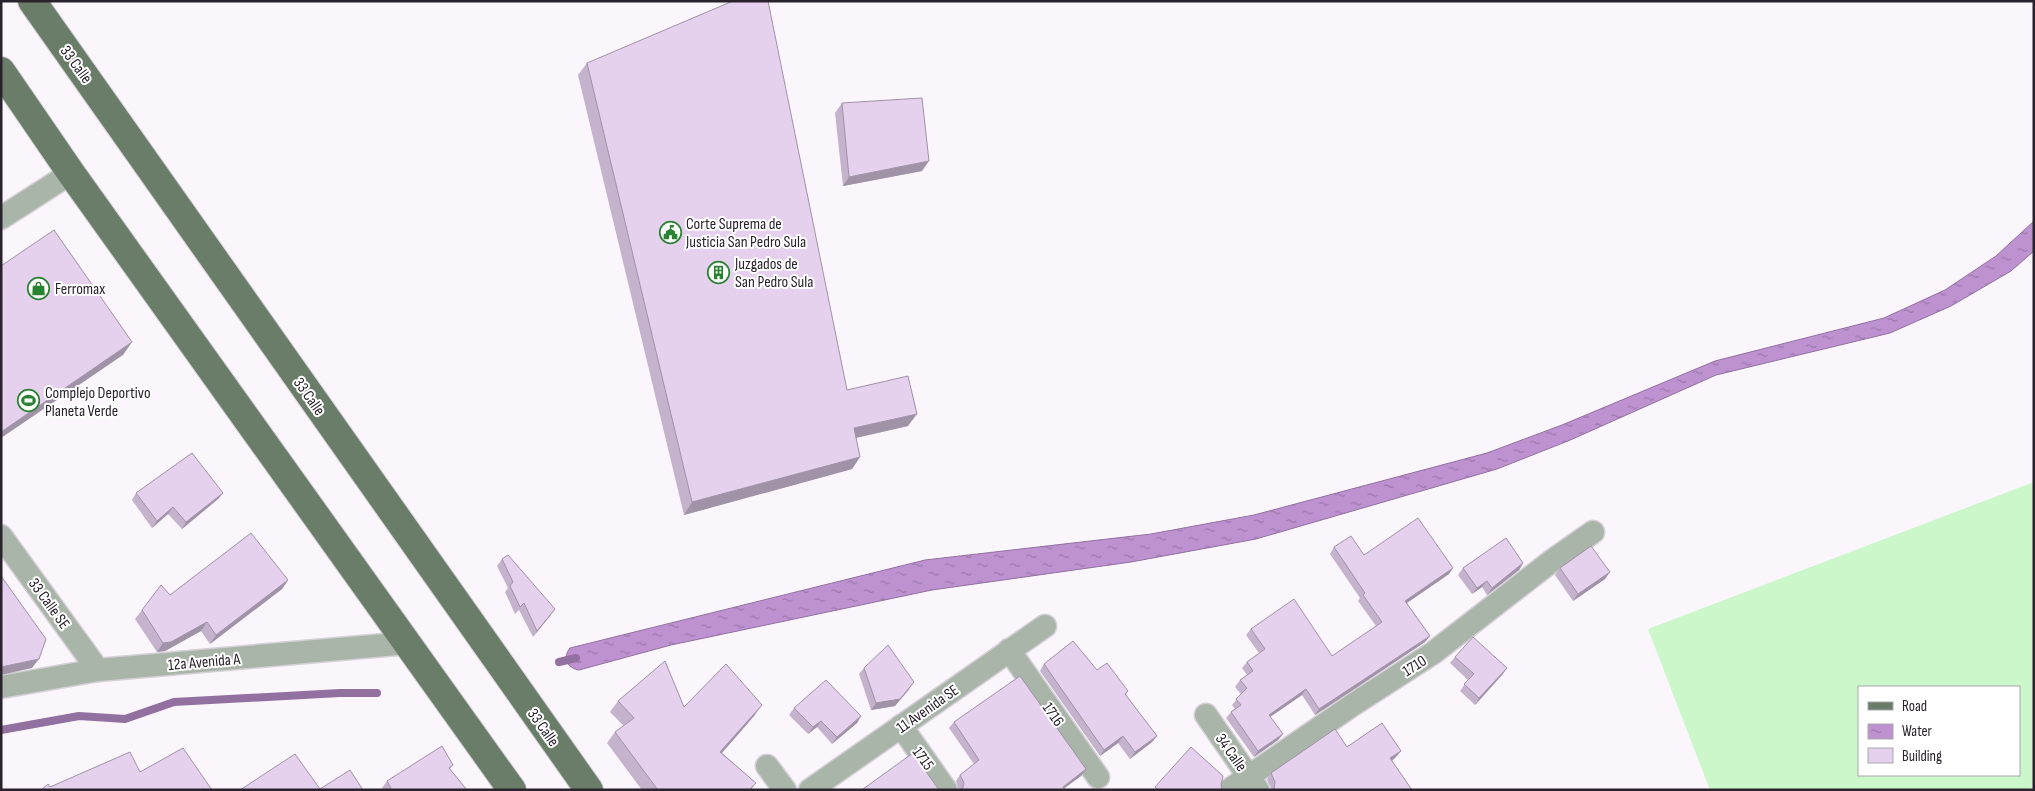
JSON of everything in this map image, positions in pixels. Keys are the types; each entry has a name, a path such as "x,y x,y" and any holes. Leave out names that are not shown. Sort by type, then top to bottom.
{"main road":[{"name":"33 Calle","path":"32,1 589,790"},
{"path":"1,71 71,173 512,790"}],"street":[{"path":"1,218 71,173"},
{"name":"1710","path":"1228,790 1254,783 1354,704 1433,654 1554,560 1594,532"},
{"name":"33 Calle SE","path":"1,536 98,670"},
{"name":"11 Avenida SE","path":"810,790 1045,626"},
{"name":"12a Avenida A","path":"1,688 98,670 408,643"},
{"name":"1716","path":"1009,650 1098,777"},
{"name":"34 Calle","path":"1206,715 1254,783"},
{"name":"1715","path":"901,726 946,790"},
{"path":"767,766 785,790"}],"green space":[{"path":"2034,482 2034,787 2027,790 1710,790 1648,629"}],"water":[{"path":"2034,221 2034,251 2011,271 1951,306 1890,333 1716,375 1568,441 1497,469 1256,539 1131,562 932,590 671,645 579,670 571,667 566,659 570,648 925,560 1151,534 1254,515 1487,453 1562,425 1715,361 1884,318 1945,290 1996,256"}],"building":[{"name":"Juzgados de San Pedro Sula","path":"733,1 768,1 847,390 908,376 917,414 854,428 860,457 692,502 587,63"},
{"path":"922,98 929,161 849,177 842,103"},
{"path":"54,230 132,342 1,432 1,266"},
{"path":"192,453 223,493 186,522 173,507 157,521 136,493"},
{"path":"1418,518 1453,568 1405,601 1430,636 1319,709 1306,689 1269,715 1283,734 1258,751 1231,712 1241,705 1236,699 1247,688 1240,680 1253,671 1247,662 1265,649 1251,629 1294,599 1332,656 1382,622 1334,547 1351,536 1364,555"},
{"path":"251,533 288,580 216,635 207,622 171,642 163,643 142,610 161,585 170,595"},
{"path":"1506,538 1523,563 1492,588 1487,581 1477,588 1463,568"},
{"path":"1591,546 1610,572 1578,594 1560,568"},
{"path":"508,555 555,609 537,631 524,603 520,607 510,586 513,582 502,559"},
{"path":"1,576 46,639 39,659 1,667"},
{"path":"1473,637 1507,668 1479,698 1464,684 1474,674 1455,657"},
{"path":"1073,641 1097,670 1107,663 1128,691 1125,694 1157,736 1135,752 1123,736 1104,750 1044,664"},
{"path":"888,645 914,682 900,699 876,703 864,668"},
{"path":"665,661 684,707 726,664 762,705 720,752 756,783 749,790 658,790 615,732 634,718 618,701"},
{"path":"1020,676 1086,769 1063,787 1065,790 962,790 964,783 960,775 979,760 954,722"},
{"path":"826,680 861,716 837,737 821,721 813,727 794,708"},
{"path":"1382,723 1401,751 1390,758 1412,790 1274,790 1275,782 1271,773 1335,729 1347,747"},
{"path":"442,746 453,765 449,768 467,790 392,790 387,781"},
{"path":"1191,747 1223,776 1222,790 1156,790 1155,787"},
{"path":"183,748 212,790 41,790 48,784 50,787 130,752 140,772"},
{"path":"913,753 939,790 863,789"},
{"path":"295,754 320,789 350,770 363,790 240,790"}],"waterway":[{"path":"559,662 576,658"},
{"path":"1,730 79,716 125,719 174,702 340,693 377,693"}],"place":[{"name":"Corte Suprema de Justicia San Pedro Sula","path":"670,232"},
{"name":"Juzgados de San Pedro Sula","path":"719,272"},
{"name":"Ferromax","path":"39,288"},
{"name":"Complejo Deportivo Planeta Verde","path":"29,401"}]}
